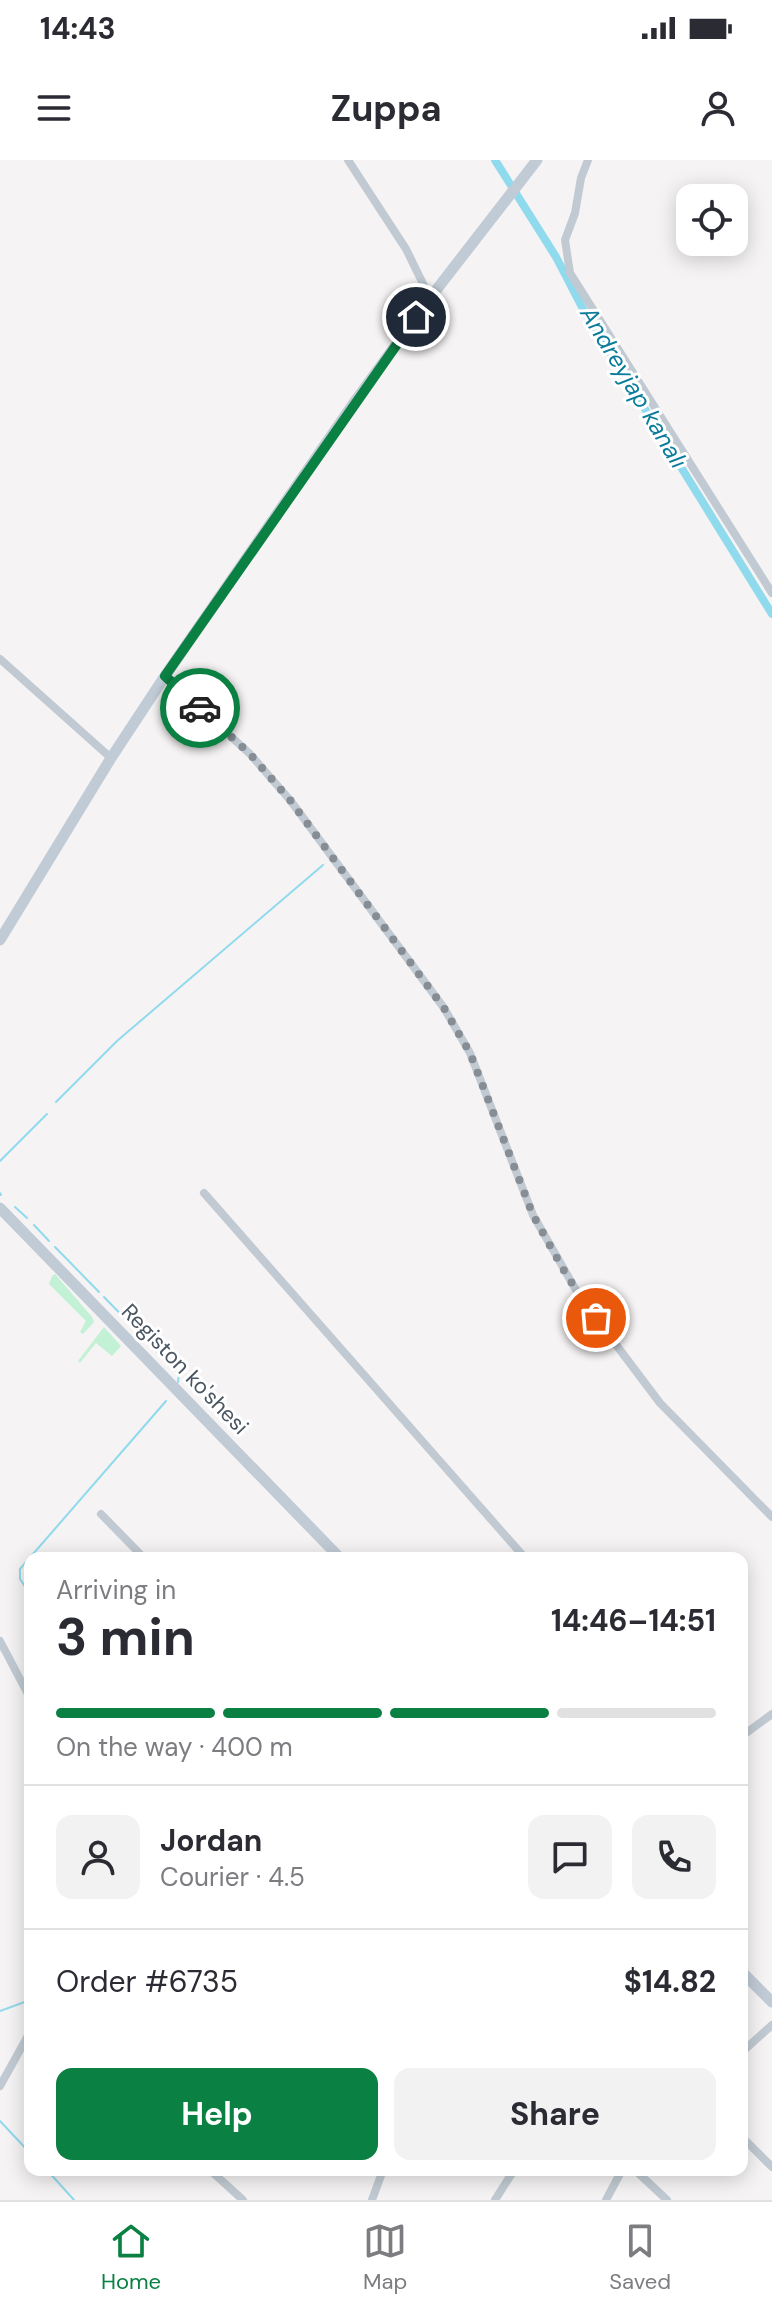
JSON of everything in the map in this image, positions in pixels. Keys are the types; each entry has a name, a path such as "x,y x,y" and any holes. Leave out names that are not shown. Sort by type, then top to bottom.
{"street":[{"path":"348,160 406,249 430,298"},
{"path":"0,940 4,922 165,676 356,400 537,160"},
{"path":"588,160 565,240 570,273 772,593"},
{"path":"0,659 111,758"},
{"path":"165,676 250,754 290,800 444,1008 475,1065 533,1215 580,1297 660,1403 772,1517"},
{"path":"204,1193 520,1552"},
{"name":"Registon ko'shesi","path":"0,1208 334,1552"},
{"path":"101,1514 138,1552"},
{"path":"0,1641 24,1687"},
{"path":"748,1732 772,1714"},
{"path":"748,1978 772,2002"},
{"path":"748,2047 772,2025"},
{"path":"0,2086 24,2043"},
{"path":"748,2143 772,2167"},
{"path":"217,2176 243,2200"},
{"path":"372,2200 377,2176"},
{"path":"495,2200 510,2176"},
{"path":"606,2200 619,2176"},
{"path":"641,2176 667,2200"}],"green space":[{"path":"55,1274 92,1317 94,1322 83,1334 80,1332 86,1321 49,1284"},
{"path":"104,1327 121,1346 112,1356 96,1343 80,1363 78,1361"}],"waterway":[{"name":"Andreyjap kanalı","path":"495,160 556,257 583,309 772,614"},
{"path":"56,1102 117,1041 323,865"},
{"path":"0,1161 47,1114"},
{"path":"15,1207 27,1218"},
{"path":"34,1225 49,1241"},
{"path":"55,1247 99,1292"},
{"path":"104,1297 179,1374 178,1382"},
{"path":"35,1552 166,1401"},
{"path":"24,1564 20,1569 20,1579 24,1585"},
{"path":"0,2011 24,2002"},
{"path":"0,2121 24,2147"},
{"path":"52,2176 74,2200"}],"way so far":[{"path":"200,708 250,754 290,800 444,1008 470,1053 533,1215 567,1276 596,1318"}],"route":[{"path":"200,708 165,676 416,317"}]}
